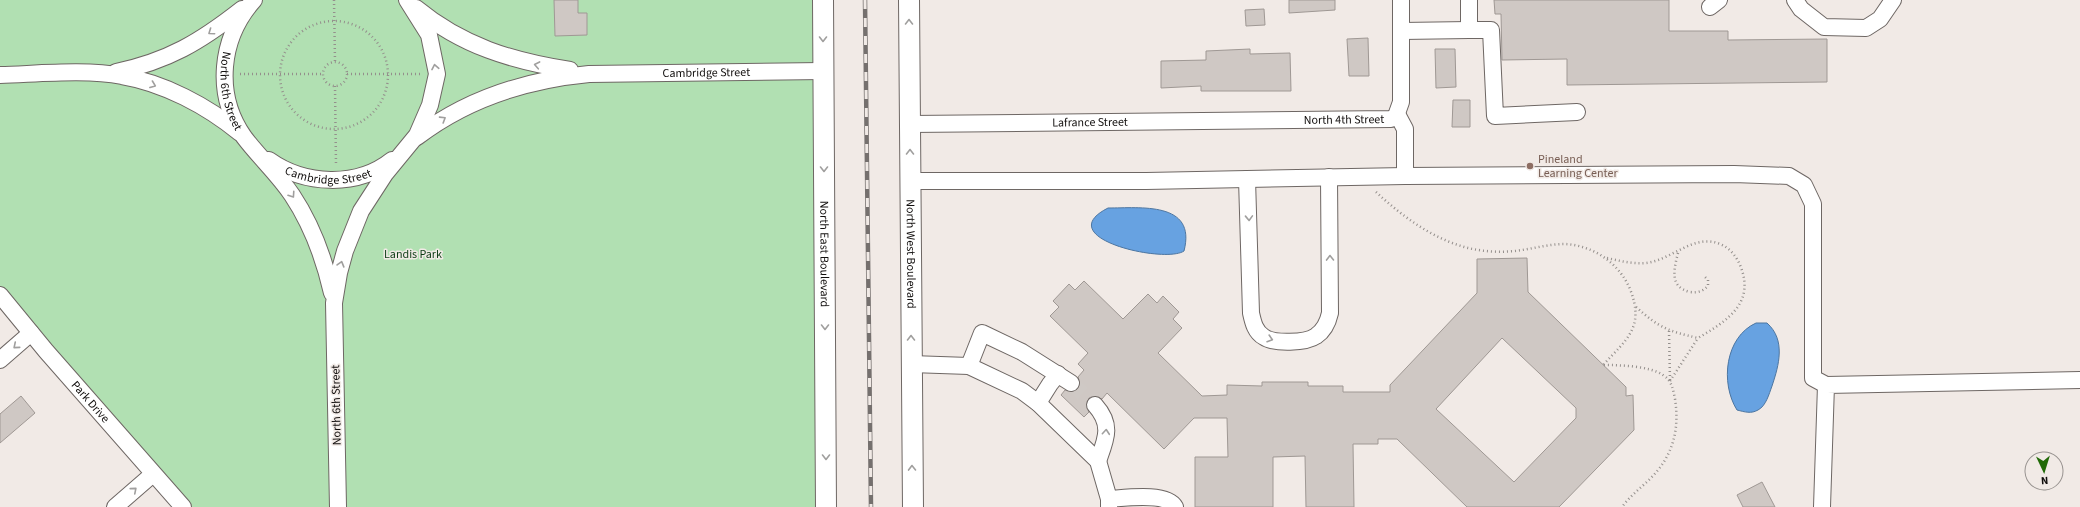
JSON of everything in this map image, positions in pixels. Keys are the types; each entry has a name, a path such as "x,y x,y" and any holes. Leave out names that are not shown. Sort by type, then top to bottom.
{"main road":[{"name":"North East Boulevard","path":"823,0 826,507"},
{"name":"North West Boulevard","path":"909,0 913,507"}],"street":[{"name":"Cambridge Street","path":"0,75 102,74 135,68 180,52 211,33 254,0"},
{"name":"North 6th Street","path":"254,0 241,17 230,38 224,74 230,107 248,141 292,195 310,226 327,272 334,303"},
{"name":"Cambridge Street","path":"407,0 452,32 489,51 507,58 536,65 589,74"},
{"name":"North 6th Street","path":"338,507 334,303 339,273 345,251 361,211 385,174 417,135 430,105 437,74 429,35 407,0"},
{"name":"North 4th Street","path":"1269,120 1386,120 1391,119 1398,114 1401,102 1401,0"},
{"path":"1469,0 1469,30"},
{"path":"1795,0 1801,10 1824,27 1866,28 1880,19 1893,0"},
{"path":"1402,31 1492,30 1495,116 1577,112"},
{"name":"Cambridge Street","path":"102,74 138,80 185,98 216,115 271,162 289,171 314,178 336,180 373,171 388,164 443,118 488,96 539,80 589,74 823,72"},
{"path":"1398,114 1405,129 1406,176"},
{"name":"Lafrance Street","path":"910,124 1269,120"},
{"path":"910,181 1146,181 1360,176 1734,174 1789,176 1804,185 1813,204 1813,378 1826,385 2080,380"},
{"path":"1247,179 1251,313 1255,327 1264,337 1278,341 1297,341 1315,337 1327,326 1330,313 1329,177"},
{"name":"Park Drive","path":"0,295 31,333 183,507"},
{"path":"0,360 31,333"},
{"path":"969,366 982,333 1022,352 1058,374 1071,384"},
{"path":"911,364 969,366 1022,391 1038,403 1098,462 1109,503 1162,497 1173,503 1175,507"},
{"path":"1038,403 1058,374"},
{"path":"1822,507 1826,385"},
{"path":"1096,405 1103,414 1107,433 1098,462"},
{"path":"115,507 154,474"}],"path":[{"path":"334,0 335,62"},
{"path":"335,21 357,26 371,35 383,52 388,74 385,93 375,110 358,123 336,128 312,124 296,112 285,95 281,74 285,53 294,40 304,30 315,24 335,21"},
{"path":"335,62 344,66 347,74 344,82 335,86 326,81 323,74 327,65 335,62"},
{"path":"224,74 323,74"},
{"path":"347,74 437,74"},
{"path":"335,86 336,180"},
{"path":"1360,176 1398,213 1445,241 1470,248 1496,252 1521,251 1565,244 1585,247 1606,258 1629,263 1646,263 1666,258 1678,253 1693,243 1704,241 1719,243 1731,250 1742,271 1745,282 1744,295 1738,308 1715,328 1698,338 1670,381"},
{"path":"1678,253 1674,270 1675,280 1679,287 1695,293 1703,290 1708,286 1708,280 1704,276"},
{"path":"1606,258 1624,276 1635,306 1635,321 1630,336 1603,365 1627,366 1654,371 1662,374 1670,381"},
{"path":"1635,306 1660,327 1669,331 1698,338"},
{"path":"1622,507 1630,495 1657,471 1670,452 1676,435 1677,415 1670,381 1669,331"}],"green space":[{"name":"Landis Park","path":"0,0 823,0 826,507 182,507 0,292"}],"water":[{"path":"1108,208 1150,208 1174,215 1182,223 1186,235 1184,251 1173,254 1156,254 1136,251 1117,246 1101,238 1092,229 1094,219"},
{"path":"1756,323 1767,323 1773,330 1779,345 1779,361 1772,386 1765,403 1758,410 1748,412 1737,410 1732,399 1728,387 1728,362 1738,339 1746,330"}],"building":[{"path":"554,0 578,0 578,13 587,13 587,35 555,36"},
{"path":"1289,0 1335,0 1335,10 1289,13"},
{"path":"1494,0 1669,0 1669,31 1728,31 1728,40 1827,39 1827,82 1567,85 1567,59 1502,60 1501,14 1495,14"},
{"path":"1264,9 1265,25 1246,26 1245,10"},
{"path":"1368,38 1369,76 1349,76 1347,39"},
{"path":"1250,49 1250,54 1290,53 1291,91 1201,91 1201,86 1161,88 1161,61 1206,60 1206,51"},
{"path":"1435,49 1455,49 1456,87 1436,88"},
{"path":"1453,100 1470,100 1470,127 1452,127"},
{"path":"1527,258 1528,292 1626,387 1626,396 1633,395 1634,430 1559,507 1467,507 1397,439 1378,439 1378,444 1353,444 1354,507 1306,507 1305,456 1273,457 1273,507 1195,507 1195,457 1228,457 1227,418 1194,418 1164,449 1107,393 1102,399 1094,396 1089,398 1086,406 1089,412 1084,417 1061,395 1065,390 1071,392 1079,388 1080,383 1078,377 1084,370 1078,364 1088,353 1050,316 1059,307 1053,301 1069,284 1075,290 1084,281 1123,319 1148,294 1157,303 1163,296 1179,312 1173,319 1182,328 1158,353 1202,396 1227,395 1227,385 1262,386 1262,382 1308,382 1308,386 1343,386 1343,392 1390,392 1390,385 1477,293 1477,259","holes":["1502,338 1576,408 1576,418 1514,482 1436,409"]},
{"path":"21,396 35,413 0,443 0,414"},
{"path":"1762,482 1775,507 1743,507 1737,495"}],"tunnel":[{"path":"1071,383 1095,405"}],"railway":[{"path":"865,0 871,507"}],"place":[{"name":"Pineland Learning Center","path":"1530,166"}]}
